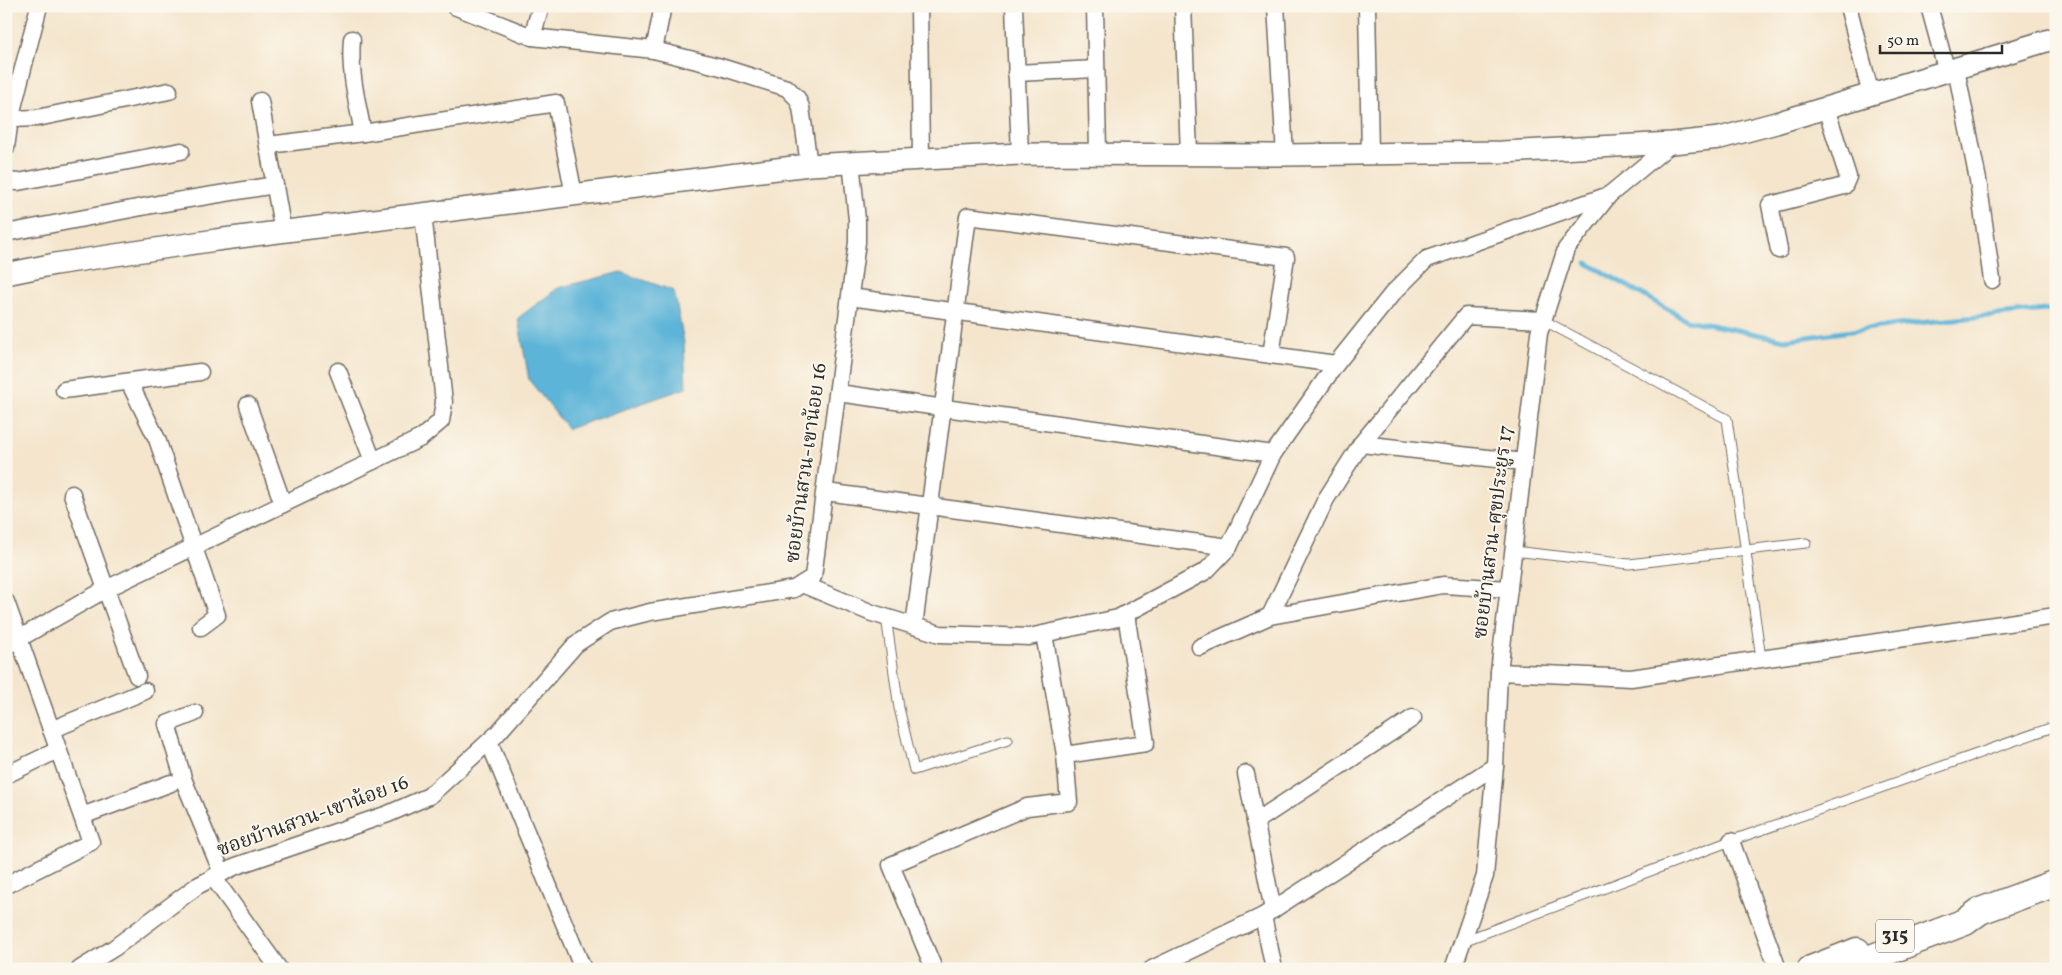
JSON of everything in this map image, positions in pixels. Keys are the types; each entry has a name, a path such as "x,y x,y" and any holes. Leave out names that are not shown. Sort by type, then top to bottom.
{"main road":[{"name":"315","path":"1842,969 1965,922 1980,911 2056,883"},
{"name":"315","path":"1811,969 1962,911 1980,911"}],"street":[{"path":"6,148 10,119 39,6"},
{"path":"454,6 474,10 532,37 654,50 721,67 787,88 797,98 801,107 809,164"},
{"path":"532,37 541,6"},
{"path":"654,50 663,6"},
{"path":"919,6 921,158"},
{"path":"1014,6 1020,154"},
{"path":"1095,6 1098,153"},
{"path":"1183,6 1189,153"},
{"path":"1276,6 1286,155"},
{"path":"1367,6 1370,154"},
{"path":"1848,6 1871,95"},
{"path":"1929,6 1952,71 1978,180 1992,280"},
{"path":"7,270 283,232 809,164 1020,154 1189,153 1286,155 1502,152 1672,143 1720,138 1952,71 2056,38"},
{"path":"352,39 350,58 363,133"},
{"path":"1016,73 1096,69"},
{"path":"10,119 37,118 168,91"},
{"path":"260,101 283,232"},
{"path":"269,145 363,133 556,103 574,195"},
{"path":"1779,250 1770,205 1844,186 1848,177 1826,108"},
{"name":"ซอยบ้านสวน-ศุขประยูร 17","path":"1452,969 1464,941 1485,876 1495,766 1499,672 1539,333 1566,249 1610,195 1672,143"},
{"path":"6,181 18,182 181,151"},
{"name":"ซอยบ้านสวน-เขาน้อย 16","path":"80,969 114,948 196,886 236,866 388,814 429,796 489,742 576,644 610,622 650,612 794,588 813,577 826,492 857,242 857,220 850,161"},
{"path":"6,233 158,204 275,185"},
{"path":"802,584 886,617 940,634 1029,637 1118,618 1206,570 1229,547 1273,454 1336,364 1392,294 1426,259 1610,195"},
{"path":"13,642 106,589 421,438 442,421 444,402 423,214"},
{"path":"914,626 968,216 1286,257 1271,355"},
{"path":"850,297 1336,364"},
{"path":"1270,616 1326,499 1361,444 1466,316 1543,320"},
{"path":"338,371 373,461"},
{"path":"64,390 200,372"},
{"path":"129,382 157,439 217,615 201,627"},
{"path":"838,393 1273,454"},
{"path":"248,405 283,504"},
{"path":"1361,444 1524,462"},
{"path":"826,492 1229,547"},
{"path":"72,494 137,676"},
{"path":"1200,647 1270,616 1443,585 1509,589"},
{"path":"6,602 13,642 51,730 91,842 6,885"},
{"path":"1065,756 1146,743 1126,614"},
{"path":"1499,672 1631,678 2056,616"},
{"path":"934,969 891,865 1027,808 1069,802 1065,756 1044,634"},
{"path":"51,730 145,691"},
{"path":"195,713 167,724 184,781 218,875 279,969"},
{"path":"1255,822 1413,718"},
{"path":"489,742 583,969"},
{"path":"6,775 58,750"},
{"path":"1152,969 1268,913 1495,766"},
{"path":"1246,774 1255,822 1274,969"},
{"path":"82,816 171,783"},
{"path":"1731,841 1778,969"}],"lane":[{"path":"1543,320 1728,419 1761,658"},
{"path":"1513,551 1629,564 1806,543"},
{"path":"886,617 899,708 914,770 1008,740"},
{"path":"1464,941 1731,841 2056,726"}],"water":[{"path":"621,272 674,291 684,343 686,388 568,429 529,380 518,318 558,288"}],"waterway":[{"path":"1587,263 1687,320 1785,340 1888,326 2056,309"}]}
